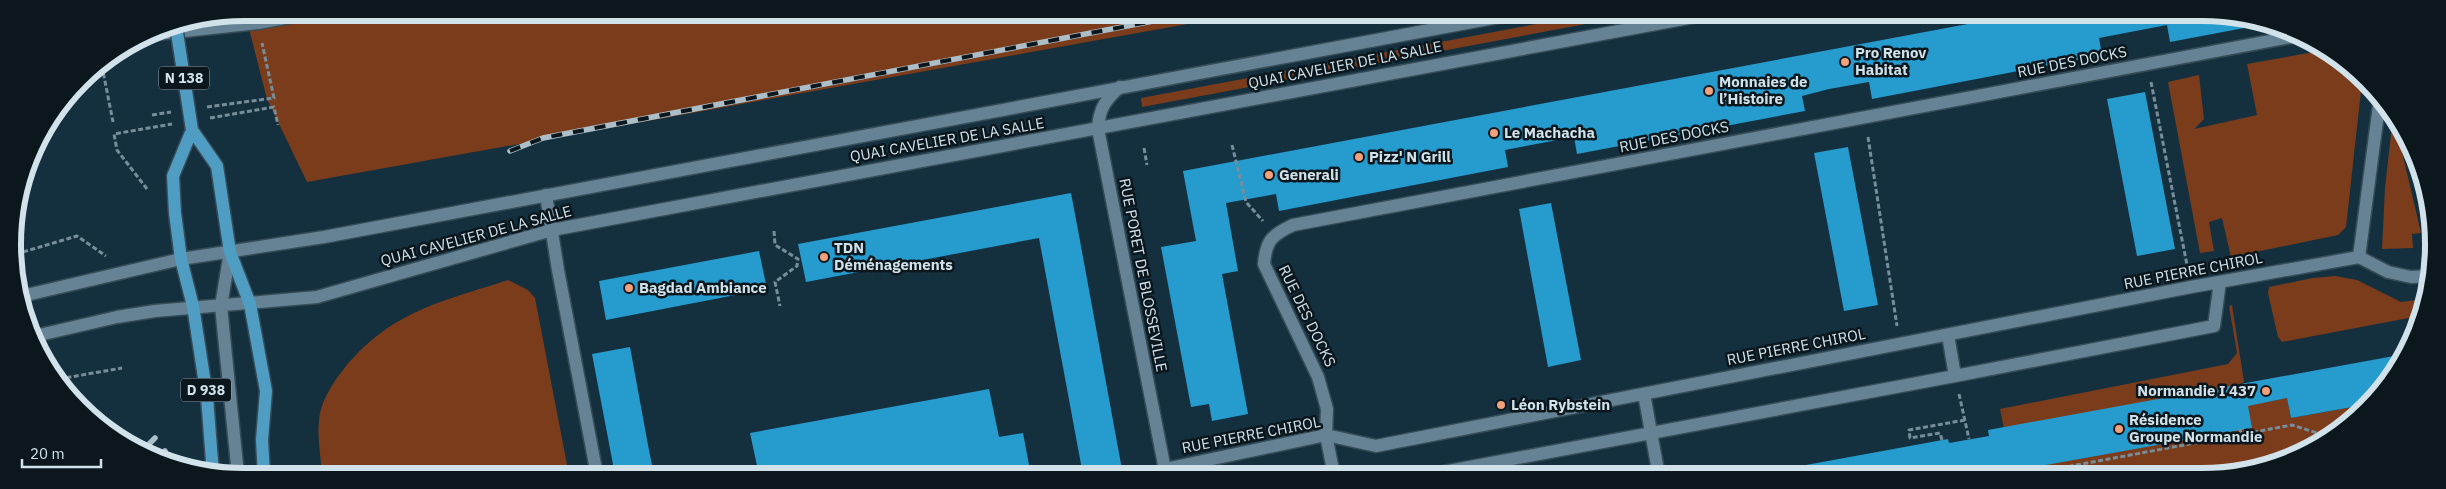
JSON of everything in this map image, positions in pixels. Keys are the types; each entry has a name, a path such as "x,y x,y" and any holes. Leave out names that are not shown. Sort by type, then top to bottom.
{"main road":[{"name":"N 138","path":"177,32 192,130 217,166 230,252 250,304"},
{"path":"192,130 173,176 181,258 193,306"},
{"path":"250,304 266,391 262,440 264,468"},
{"name":"D 938","path":"193,306 207,397 213,466"}],"street":[{"path":"177,32 269,21"},
{"name":"QUAI CAVELIER DE LA SALLE","path":"27,295 181,258 324,237 1478,21"},
{"name":"QUAI CAVELIER DE LA SALLE","path":"40,335 116,317 193,306 250,304 317,297 552,230 1672,21"},
{"name":"RUE DES DOCKS","path":"1333,468 1326,435 1327,409 1318,377 1264,264 1265,248 1274,234 1293,225 2286,38"},
{"name":"RUE PORET DE BLOSSEVILLE","path":"1120,88 1103,102 1098,116 1098,128 1164,468"},
{"path":"2379,109 2359,257 2388,272 2411,277 2422,276"},
{"path":"546,194 596,468"},
{"path":"230,252 221,306 237,468"},
{"name":"RUE PIERRE CHIROL","path":"1182,468 1326,435 1376,446 2191,287 2359,257"},
{"path":"1464,468 2214,326 2220,282"},
{"path":"1948,335 1955,376"},
{"path":"1644,394 1658,468"}],"path":[{"path":"200,108 274,98 258,23"},
{"path":"2147,64 2191,287"},
{"path":"103,72 112,122"},
{"path":"202,119 274,107 278,125"},
{"path":"1865,118 1900,344"},
{"path":"147,189 117,150 114,134 155,127"},
{"path":"1232,145 1246,202 1274,234"},
{"path":"1144,148 1147,165"},
{"path":"774,231 775,245 798,259 798,266 775,282 780,306"},
{"path":"22,252 77,236 106,256"},
{"path":"66,378 122,368"},
{"path":"1955,376 1969,440"},
{"path":"1942,440 1940,433 1910,438 1909,430 1965,420"},
{"path":"2060,468 2292,425 2320,434"},
{"path":"2240,428 2241,434"}],"shaded area":[{"path":"247,21 1204,21 307,182 267,99"},
{"path":"1553,21 1602,21 1142,107 1141,98"},
{"path":"2314,52 2337,67 2361,89 2346,227 2338,235 2231,257 2222,218 2209,222 2214,251 2200,253 2168,82 2199,75 2204,119 2194,129 2257,115 2247,64"},
{"path":"2392,128 2400,141 2421,233 2412,234 2413,248 2382,249 2385,188"},
{"path":"2335,276 2357,280 2401,302 2417,300 2413,317 2282,342 2278,337 2268,293 2269,287 2313,278"},
{"path":"508,280 528,290 535,298 568,468 321,468 318,434 320,414 327,394 343,370 361,350 398,321 418,311"},
{"path":"2232,305 2244,382 2241,384 2004,429 2000,409 2228,364 2237,353 2229,306"},
{"path":"2287,398 2291,418 2354,407 2326,430 2300,445 2273,456 2231,466 2202,468 2022,468 2250,405"}],"building":[{"path":"1984,21 2202,21 2231,23 2250,27 2170,42 2167,25 2099,38 2102,55 1872,99 1869,82 1829,89 1802,96 1805,111 1577,154 1574,137 1531,145 1505,150 1508,167 1279,211 1276,194 1226,203 1238,271 1222,274 1248,414 1212,421 1209,404 1191,407 1161,247 1196,241 1183,171"},
{"path":"2145,92 2175,249 2137,256 2107,99"},
{"path":"1848,147 1878,305 1844,311 1814,153"},
{"path":"1071,193 1122,468 1082,468 1039,238 806,282 798,244"},
{"path":"1551,203 1581,360 1548,367 1519,209"},
{"path":"759,251 767,289 606,320 599,281"},
{"path":"630,347 653,468 614,468 592,354"},
{"name":"Résidence Groupe Normandie","path":"2395,356 2379,380 2354,407 2291,418 2287,398 2248,406 2252,428 2029,468 1806,468 1806,465 1948,439 1949,443 1989,436 1988,430"},
{"path":"989,389 999,437 1023,433 1030,468 758,468 750,433"}],"railway":[{"path":"510,151 543,138 1153,21"},
{"path":"147,446 155,438"}],"place":[{"name":"Pro Renov Habitat","path":"1845,62"},
{"name":"Monnaies de l’Histoire","path":"1709,91"},
{"name":"Le Machacha","path":"1494,133"},
{"name":"Pizz' N Grill","path":"1359,157"},
{"name":"Generali","path":"1269,175"},
{"name":"TDN Déménagements","path":"824,257"},
{"name":"Bagdad Ambiance","path":"629,288"},
{"name":"Normandie I 437","path":"2266,391"},
{"name":"Léon Rybstein","path":"1501,405"},
{"name":"Résidence Groupe Normandie","path":"2119,429"}]}
